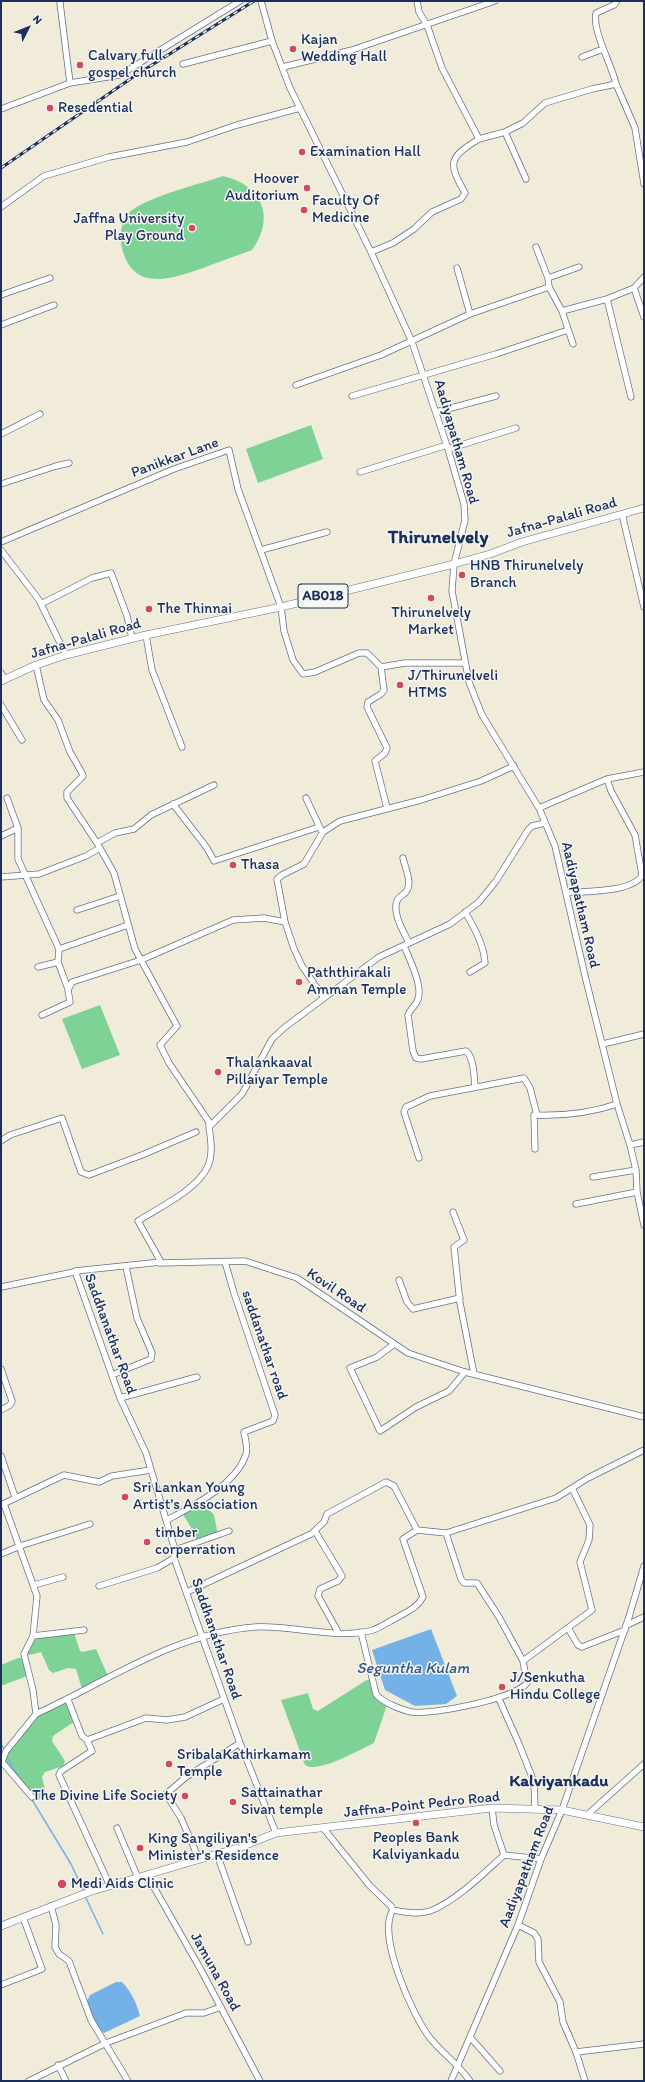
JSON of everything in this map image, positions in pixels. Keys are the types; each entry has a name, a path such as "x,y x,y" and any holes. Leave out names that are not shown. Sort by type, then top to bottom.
{"main road":[{"name":"Jafna-Palali Road","path":"2,678 66,655 132,638 281,607 454,564 490,554 522,542 644,508"},
{"name":"Jaffna-Point Pedro Road","path":"1,1926 51,1906 110,1886 216,1854 276,1833 324,1829 492,1808 562,1810 644,1827"}],"street":[{"path":"1,109 70,82 120,75 240,1"},
{"name":"Aadiyapatham Road","path":"261,1 272,42 300,108 371,252 412,342 447,447 464,504 466,520 454,564 452,591 469,682 482,715 539,808 555,846 586,980 617,1104 636,1170 637,1192 644,1225"},
{"path":"417,1 419,12 427,25 442,68 479,139"},
{"path":"283,67 352,50 495,1"},
{"path":"617,1 614,5 596,13 595,19 603,49 614,73 616,84 635,128 642,151 644,184"},
{"path":"60,3 70,82"},
{"path":"183,64 272,42"},
{"path":"582,58 603,49"},
{"path":"371,252 393,243 414,229 432,212 462,199 465,193 454,176 452,167 456,157 466,147 479,139 505,132 523,123 545,103 592,89 616,84"},
{"path":"1,206 44,176 109,157 187,142 237,125 300,108"},
{"path":"505,132 526,179"},
{"path":"536,247 548,278 549,287 562,311 573,344"},
{"path":"548,278 579,267"},
{"path":"457,268 470,314"},
{"path":"1,295 50,278"},
{"path":"562,311 607,298 634,288 644,278"},
{"path":"296,385 381,355 470,314 549,287"},
{"path":"634,288 641,300 644,317"},
{"path":"607,298 631,396"},
{"path":"1,325 54,305"},
{"path":"352,396 424,376 568,330"},
{"path":"436,412 496,396"},
{"path":"1,434 40,414"},
{"path":"360,472 516,428"},
{"name":"Panikkar Lane","path":"1,542 174,469 229,450 238,489 281,607 284,631 293,660 303,674 315,672 359,654 367,653 381,667"},
{"path":"1,484 56,466 69,464"},
{"path":"622,514 644,607"},
{"path":"261,550 327,532"},
{"path":"1,550 40,604 66,655"},
{"path":"40,604 92,578 111,573 127,616 132,638"},
{"path":"146,635 152,670 182,747"},
{"path":"386,808 375,761 385,753 387,748 367,707 368,702 381,694 384,690 381,667 405,663 465,663"},
{"path":"36,665 44,700 58,720 70,752 83,776 67,792 67,798 114,873 135,949 177,1026 160,1045 169,1063 209,1122 212,1145 208,1166 191,1188 138,1220 161,1262 126,1267 75,1271"},
{"path":"1,705 22,740"},
{"path":"173,804 207,848 214,861 321,830 340,821 421,800 481,781 514,766"},
{"path":"539,808 607,779 644,772"},
{"path":"566,893 609,891 641,878 639,847 635,835 611,791 607,779"},
{"path":"1,877 39,874 86,856 115,832 134,829 151,815 214,785"},
{"path":"7,798 18,828 18,859 46,917 59,949 58,962 68,990 70,1002 42,1015"},
{"path":"306,798 321,830"},
{"path":"210,1127 242,1094 272,1039 285,1027 379,958 450,924 479,902 496,881 528,830 532,826 545,823"},
{"path":"1,836 18,828"},
{"path":"321,830 304,864 282,874 277,879 285,922 294,949 302,966 324,998"},
{"path":"403,858 409,884 407,891 397,901 398,918 420,995 408,1015 413,1051 416,1058 421,1059 466,1051 468,1052 475,1086"},
{"path":"77,910 120,896"},
{"path":"465,912 475,929 486,963 470,972"},
{"path":"68,990 72,982 141,960 233,920 264,918 285,922"},
{"path":"59,949 128,926"},
{"path":"38,967 58,962"},
{"path":"603,1044 644,1034"},
{"path":"420,1158 404,1112 406,1107 430,1096 475,1086 524,1078 530,1088 537,1116"},
{"path":"535,1149 533,1117 598,1110 617,1104"},
{"path":"1,1141 10,1135 62,1118 81,1172 89,1175 142,1155 196,1132"},
{"path":"630,1145 644,1142"},
{"path":"593,1177 636,1170"},
{"path":"576,1204 637,1192"},
{"path":"453,1212 464,1240 454,1247 460,1298 474,1374"},
{"name":"Kovil Road","path":"1,1287 75,1271 161,1262 245,1261 297,1278 393,1345 408,1353 465,1372 644,1417"},
{"name":"saddanathar road","path":"167,1520 201,1501 237,1472 247,1452 244,1432 273,1420 275,1415 234,1294 225,1262"},
{"path":"112,1375 151,1358 152,1353 136,1318 126,1267"},
{"name":"Saddhanathar Road","path":"75,1271 120,1398 146,1453 167,1520 175,1550 174,1558 240,1743 276,1833"},
{"path":"399,1280 407,1302 413,1309 460,1298"},
{"path":"393,1345 377,1357 350,1368 380,1431 416,1407 449,1391 465,1372"},
{"path":"1,1369 12,1401 10,1405 1,1410"},
{"path":"120,1398 197,1376"},
{"path":"32,1798 1,1763 6,1751 36,1714 68,1700 167,1648 201,1636 230,1629 258,1627 338,1632 361,1632 374,1629 417,1607 423,1597 403,1539 417,1530 446,1533 556,1498 644,1450"},
{"path":"1,1456 15,1497"},
{"path":"36,1714 33,1690 24,1654 33,1636 38,1596 3,1505 15,1497 64,1475 99,1482 112,1476 151,1470"},
{"path":"187,1592 311,1534 324,1522 327,1514 386,1482 394,1486 417,1530"},
{"path":"523,1661 592,1610 580,1562 589,1540 590,1525 572,1488"},
{"path":"1,1554 20,1546 90,1524"},
{"path":"175,1550 230,1530"},
{"path":"315,1531 342,1576 338,1581 320,1589 318,1596 338,1632"},
{"path":"361,1632 376,1694 381,1699 411,1712 434,1710 498,1699 524,1687 527,1683 523,1661 499,1617 477,1583 464,1583 461,1579 446,1533"},
{"path":"99,1586 157,1568 174,1558"},
{"name":"Aadiyapatham Road","path":"451,2081 518,1925 562,1810 626,1627 644,1566"},
{"path":"34,1585 63,1577"},
{"path":"568,1628 578,1645 582,1647 644,1617"},
{"path":"33,1636 84,1630"},
{"path":"87,1740 146,1718 167,1720 185,1717 224,1699"},
{"path":"498,1699 519,1744 534,1782 535,1809"},
{"path":"68,1700 82,1736 87,1740 92,1751 61,1771 58,1775 110,1886"},
{"path":"199,1859 181,1818 166,1794 186,1777 240,1743"},
{"path":"588,1815 644,1764"},
{"path":"492,1808 494,1826 504,1855"},
{"path":"117,1828 138,1878"},
{"path":"324,1829 370,1886 391,1906 393,1910 411,1913 430,1911 465,1890 504,1855 542,1859"},
{"path":"216,1854 248,1942"},
{"name":"Jamuna Road","path":"147,1875 260,2081"},
{"path":"51,1906 56,1924 55,1947 59,1954 69,1961 97,2033 106,2043 128,2081"},
{"path":"393,1910 388,1917 390,1944 407,1996 430,2037 458,2066 470,2081"},
{"path":"1,1985 42,1969 22,1917"},
{"path":"518,1925 534,1933 538,1939 539,1962 558,1997 563,2022 576,2052 585,2081"},
{"path":"29,2081 106,2043 186,2013 204,2013 220,2007"},
{"path":"470,2037 500,2071"},
{"path":"576,2052 644,2044"},
{"path":"58,2066 66,2081"}],"green space":[{"name":"Jaffna University Play Ground","path":"223,176 236,180 247,187 256,195 261,204 264,214 263,226 259,238 252,250 190,272 164,279 153,279 142,276 133,270 126,259 121,243 122,225 129,213 152,200"},
{"path":"311,425 323,459 258,483 246,449"},
{"path":"100,1005 120,1055 82,1069 62,1019"},
{"path":"201,1501 214,1515 218,1535 197,1542 193,1530 182,1512"},
{"path":"74,1633 80,1651 83,1652 96,1649 109,1678 83,1692 76,1669 68,1668 53,1673 49,1670 41,1652 29,1655 24,1654 33,1636"},
{"path":"18,1658 25,1658 27,1676 1,1686 1,1665"},
{"path":"372,1678 376,1694 388,1702 374,1743 329,1764 311,1767 305,1765 281,1700 308,1693 313,1709 318,1711"},
{"path":"68,1700 75,1721 53,1736 52,1741 65,1761 63,1766 45,1772 42,1777 46,1793 42,1800 32,1797 2,1762 6,1751 36,1714"}],"water":[{"name":"Seguntha Kulam","path":"431,1629 457,1696 446,1704 415,1706 385,1690 372,1650"},
{"path":"116,1982 122,1982 128,1989 140,2016 104,2033 97,2027 86,2003 90,1995"}],"waterway":[{"path":"1,1744 5,1751"},
{"path":"6,1755 18,1776"},
{"path":"31,1798 71,1864 84,1892"},
{"path":"85,1896 103,1934"}],"railway":[{"path":"1,168 136,75 254,1"}],"place":[{"name":"Kajan Wedding Hall","path":"293,49"},
{"name":"Calvary full gospel church","path":"80,65"},
{"name":"Resedential","path":"50,108"},
{"name":"Examination Hall","path":"302,152"},
{"name":"Hoover Auditorium","path":"307,188"},
{"name":"Faculty Of Medicine","path":"304,210"},
{"name":"Jaffna University Play Ground","path":"192,228"},
{"name":"HNB Thirunelvely Branch","path":"462,575"},
{"name":"Thirunelvely Market","path":"431,598"},
{"name":"The Thinnai","path":"149,609"},
{"name":"J/Thirunelveli HTMS","path":"400,685"},
{"name":"Thasa","path":"233,865"},
{"name":"Paththirakali Amman Temple","path":"299,982"},
{"name":"Thalankaaval Pillaiyar Temple","path":"218,1072"},
{"name":"Sri Lankan Young Artist's Association","path":"125,1497"},
{"name":"timber corperration","path":"147,1542"},
{"name":"J/Senkutha Hindu College","path":"502,1687"},
{"name":"SribalaKathirkamam Temple","path":"169,1764"},
{"name":"The Divine Life Society","path":"185,1796"},
{"name":"Sattainathar Sivan temple","path":"233,1802"},
{"name":"Peoples Bank Kalviyankadu","path":"416,1823"},
{"name":"King Sangiliyan's Minister's Residence","path":"140,1848"},
{"name":"Medi Aids Clinic","path":"62,1884"}],"district":[{"name":"Thirunelvely","path":"438,538"},
{"name":"Kalviyankadu","path":"559,1782"}]}
